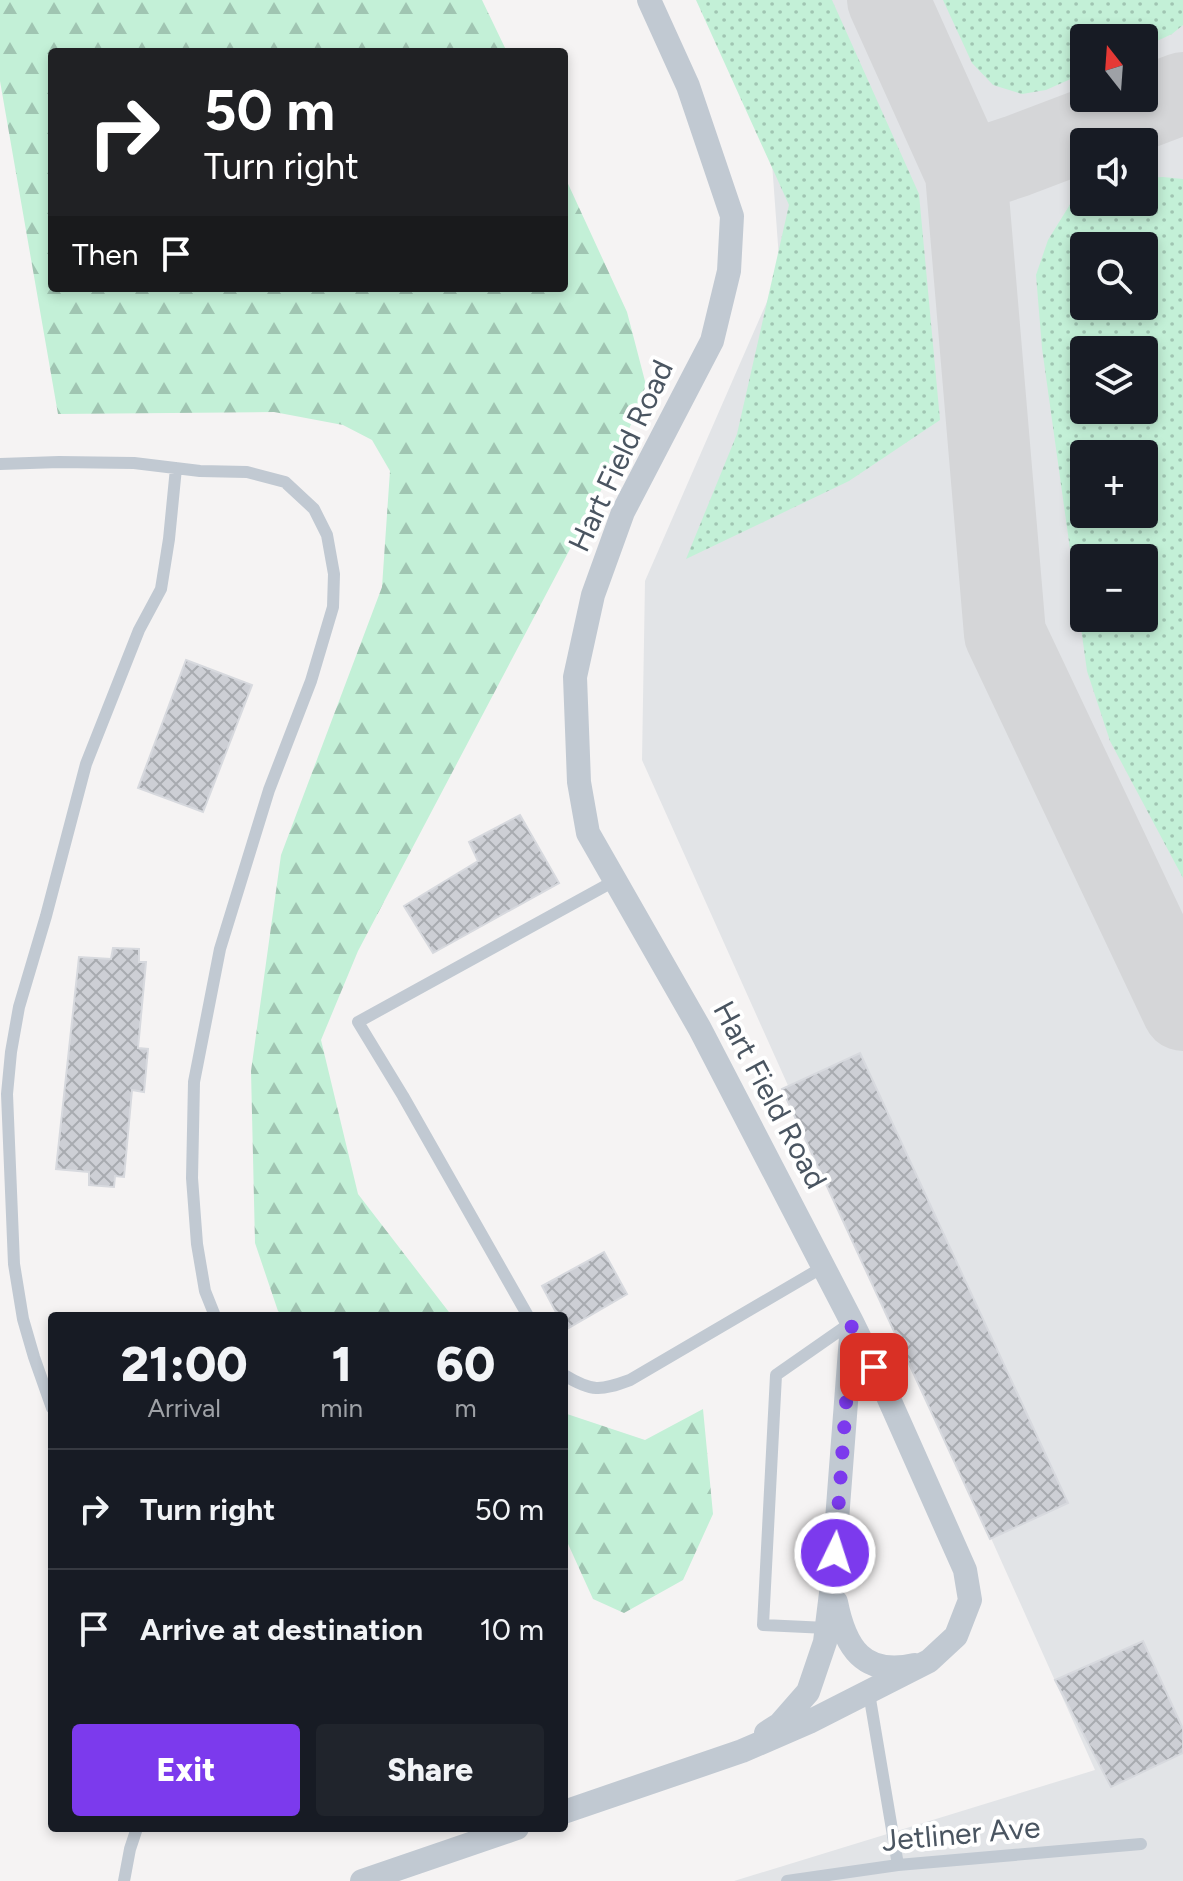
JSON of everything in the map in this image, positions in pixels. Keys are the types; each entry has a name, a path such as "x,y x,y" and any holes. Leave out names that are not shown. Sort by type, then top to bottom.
{"street":[{"name":"Hart Field Road","path":"649,0 688,86 732,216 729,271 712,341 623,512 593,595 575,677 579,782 588,833 700,1029 852,1322 965,1570 970,1600 956,1636 929,1661 809,1722 742,1751"},
{"path":"568,1811 742,1751 780,1724 808,1692 827,1628 852,1322"},
{"path":"832,1585 840,1623 850,1646 861,1659 890,1667 929,1661"},
{"path":"362,1881 493,1832"}],"lane":[{"path":"0,464 134,463 247,472 285,482 314,509 327,535 334,574 333,607 311,681 269,790 220,949 194,1082 192,1178 197,1244 205,1291 213,1312"},
{"path":"48,1397 23,1319 14,1264 7,1094 11,1052 19,1007 86,764 139,630 161,589 176,468"},
{"path":"526,1312 358,1022 616,880"},
{"path":"568,1378 584,1388 610,1388 630,1380 823,1267"},
{"path":"827,1628 763,1625 776,1375 852,1322"},
{"path":"869,1693 898,1865"},
{"path":"124,1881 136,1832"},
{"name":"Jetliner Ave","path":"787,1881 898,1865 1141,1844"}],"shaded area":[{"path":"703,0 1183,0 1183,1881 734,1881 1095,1770 642,760 645,581 780,272 772,163"}],"green space":[{"path":"0,0 482,0 505,48 48,48 48,292 568,292 568,184 627,312 646,385 618,458 358,951 321,1040 358,1194 449,1312 279,1312 255,1243 251,1071 281,855 382,587 390,471 372,440 343,425 274,412 58,414 0,81"},
{"path":"696,0 832,0 919,194 940,420 849,481 686,559 737,434 789,205"},
{"path":"943,0 1183,0 1183,25 1158,40 1158,24 1070,24 1070,79 1046,90 1022,94 993,85 972,63"},
{"path":"1158,177 1183,179 1183,878 1110,741 1087,671 1082,632 1158,632 1158,544 1070,544 1070,549 1042,348 1036,275 1048,240 1070,204 1070,216 1158,216"},
{"path":"703,1409 713,1514 683,1580 624,1613 593,1599 568,1544 568,1414 645,1440"}],"building":[{"path":"186,660 252,685 203,812 138,788"},
{"path":"520,815 559,883 433,953 404,906 478,861 469,842"},
{"path":"113,948 139,949 139,962 146,962 138,1048 148,1049 144,1092 132,1090 124,1177 115,1176 114,1187 89,1185 89,1172 56,1169 79,957 111,959"},
{"path":"860,1053 1068,1503 990,1539 782,1089"},
{"path":"604,1252 627,1294 568,1328 568,1312 556,1312 542,1286"},
{"path":"1143,1641 1183,1729 1183,1753 1111,1787 1055,1680"}],"taxiway":[{"path":"888,0 966,173 1005,634 1183,1010"},
{"path":"966,173 1183,93"}],"route":[{"path":"835,1553 852,1322 874,1367"}]}
